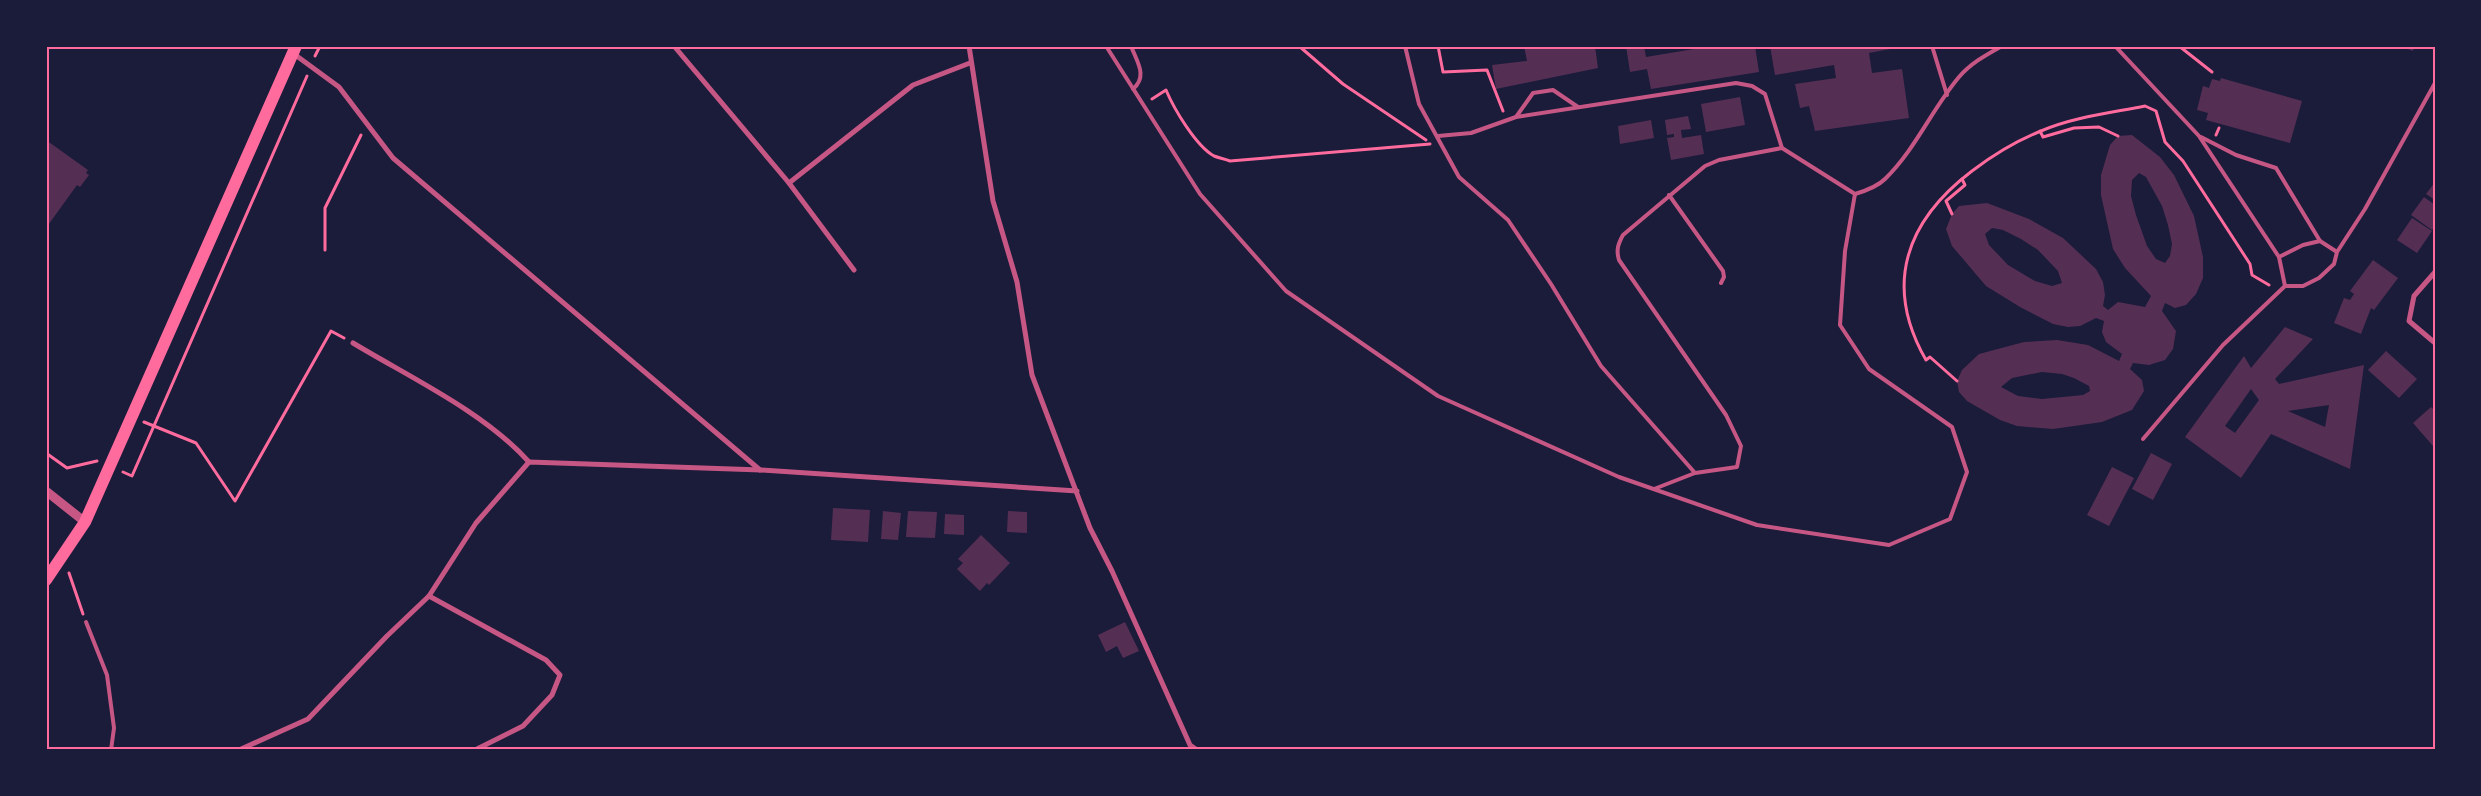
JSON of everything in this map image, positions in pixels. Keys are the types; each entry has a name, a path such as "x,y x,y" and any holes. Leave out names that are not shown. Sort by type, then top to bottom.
{"main road":[{"path":"46,580 85,522 294,50"}],"street":[{"path":"674,46 789,183 854,270"},
{"path":"969,46 970,63 993,201 1017,282 1032,375 1090,528 1120,588 1190,745 1197,750"},
{"path":"294,50 311,66 339,87 393,158 761,470"},
{"path":"789,183 912,84 970,63"},
{"path":"2435,272 2414,296 2410,321 2435,343"},
{"path":"353,343 467,411 517,449 529,462 761,470 1077,491"},
{"path":"239,750 308,719 387,636 429,596 476,523 529,462"},
{"path":"46,491 85,522"},
{"path":"429,596 546,660 560,675 552,695 523,726 475,750"}],"lane":[{"path":"1106,46 1200,194 1286,292 1438,396 1619,477 1757,525 1890,545 1950,519 1966,472 1952,427 1869,369 1840,325 1844,251 1855,194"},
{"path":"1131,46 1140,66 1142,77 1133,89"},
{"path":"1405,46 1419,104 1459,177 1508,220 1551,284 1602,366 1695,474"},
{"path":"1932,46 1947,95"},
{"path":"1855,194 1885,180 1969,68 1984,56 2002,46"},
{"path":"2114,46 2199,136 2279,257 2285,286"},
{"path":"2144,438 2223,345 2285,286 2303,286 2319,278 2334,264 2338,252 2365,209 2435,83"},
{"path":"1438,136 1471,133 1516,117 1736,84 1752,86 1765,94 1782,148 1855,194"},
{"path":"1516,117 1533,93 1553,90 1578,108"},
{"path":"2199,136 2236,155 2276,168 2320,241 2338,252"},
{"path":"1654,489 1695,474 1737,467 1741,446 1726,415 1619,260 1617,252 1623,235 1705,166 1718,160 1782,148"},
{"path":"1669,195 1723,271 1724,277 1721,283"},
{"path":"2279,257 2303,245 2320,241"},
{"path":"86,622 107,675 114,728 111,750"}],"path":[{"path":"1299,46 1344,84 1430,144"},
{"path":"1438,46 1443,72 1487,70 1507,121"},
{"path":"2179,46 2212,72"},
{"path":"46,453 67,468 94,460 132,476 311,66"},
{"path":"1143,105 1166,90 1180,116 1198,140 1214,156 1230,161 1442,143"},
{"path":"1957,381 1930,357 1926,360 1917,345 1910,326 1903,279 1914,237 1940,199 1962,179 1991,156 2040,131 2115,111 2145,106 2156,111 2165,142 2183,161 2250,264 2252,275 2269,285"},
{"path":"325,250 325,208 367,123"},
{"path":"2040,131 2043,137 2074,128 2099,127 2118,136"},
{"path":"1952,214 1946,202 1965,185 1962,179"},
{"path":"132,417 196,444 235,501 331,331 353,343"},
{"path":"64,555 86,622"}],"building":[{"path":"1524,46 1595,46 1598,68 1496,89 1492,65 1527,61"},
{"path":"1626,46 1644,46 1646,57 1712,46 1755,46 1759,72 1651,89 1647,69 1630,72"},
{"path":"1770,46 1906,46 1869,53 1872,73 1902,69 1909,118 1815,131 1809,106 1800,108 1795,84 1836,78 1834,65 1775,75"},
{"path":"2401,46 2414,46 2413,51"},
{"path":"2221,78 2302,101 2290,143 2206,120 2208,113 2197,110 2203,86 2209,88 2212,79 2220,81"},
{"path":"1740,97 1745,125 1706,132 1701,104"},
{"path":"1688,116 1691,129 1681,130 1682,138 1701,135 1704,154 1671,160 1667,138 1674,137 1674,134 1667,135 1665,120"},
{"path":"1651,120 1654,138 1620,144 1618,126"},
{"path":"2132,135 2160,157 2174,175 2194,216 2203,257 2203,278 2196,294 2186,305 2175,308 2165,303 2162,311 2176,331 2173,349 2165,360 2149,365 2133,363 2130,369 2142,380 2144,391 2132,410 2102,422 2053,429 2017,426 2000,420 1967,401 1959,392 1957,381 1962,370 1979,354 2024,342 2057,340 2088,345 2119,361 2122,354 2106,342 2102,332 2104,321 2096,318 2080,326 2068,327 2053,324 1986,286 1952,246 1946,229 1952,214 1959,206 1987,203 2029,219 2063,238 2096,269 2103,282 2105,295 2103,306 2108,310 2118,302 2145,307 2151,296 2125,268 2113,249 2101,195 2101,175 2110,145 2118,136","holes":["2139,173 2146,177 2162,206 2168,225 2172,244 2170,256 2165,263 2156,259 2147,246 2136,215 2131,196 2132,180","1992,228 2003,230 2021,239 2038,250 2058,271 2062,283 2052,286 2035,281 2008,265 1989,245 1985,234","2042,372 2062,374 2089,386 2090,391 2083,395 2042,399 2018,396 2001,387 2012,378"]},
{"path":"46,140 88,170 86,173 89,175 80,187 77,185 46,228 46,179 48,176 46,174"},
{"path":"2435,182 2435,200 2426,194"},
{"path":"2424,197 2435,205 2435,226 2432,230 2411,215"},
{"path":"2412,218 2432,231 2417,253 2397,240"},
{"path":"2373,260 2398,278 2374,310 2371,308 2361,334 2334,323 2344,298 2350,300 2354,294 2350,291"},
{"path":"2285,327 2313,339 2275,379 2279,384 2364,365 2350,469 2271,434 2241,478 2185,437 2244,356 2251,368","holes":["2251,389 2259,400 2235,433 2225,426","2329,405 2325,427 2288,411"]},
{"path":"2386,351 2417,379 2399,398 2368,370"},
{"path":"2431,407 2435,411 2433,446 2413,423"},
{"path":"2151,453 2172,464 2153,500 2132,489"},
{"path":"2112,467 2134,478 2109,526 2087,515"},
{"path":"833,508 870,510 868,542 831,540"},
{"path":"883,511 901,513 898,540 881,539"},
{"path":"908,511 937,512 935,538 906,537"},
{"path":"1008,511 1027,512 1027,533 1007,532"},
{"path":"945,514 964,515 964,535 944,534"},
{"path":"981,535 1010,563 989,585 987,583 980,591 957,569 963,563 958,559"},
{"path":"1125,622 1139,651 1123,658 1117,646 1106,652 1098,635"}]}
